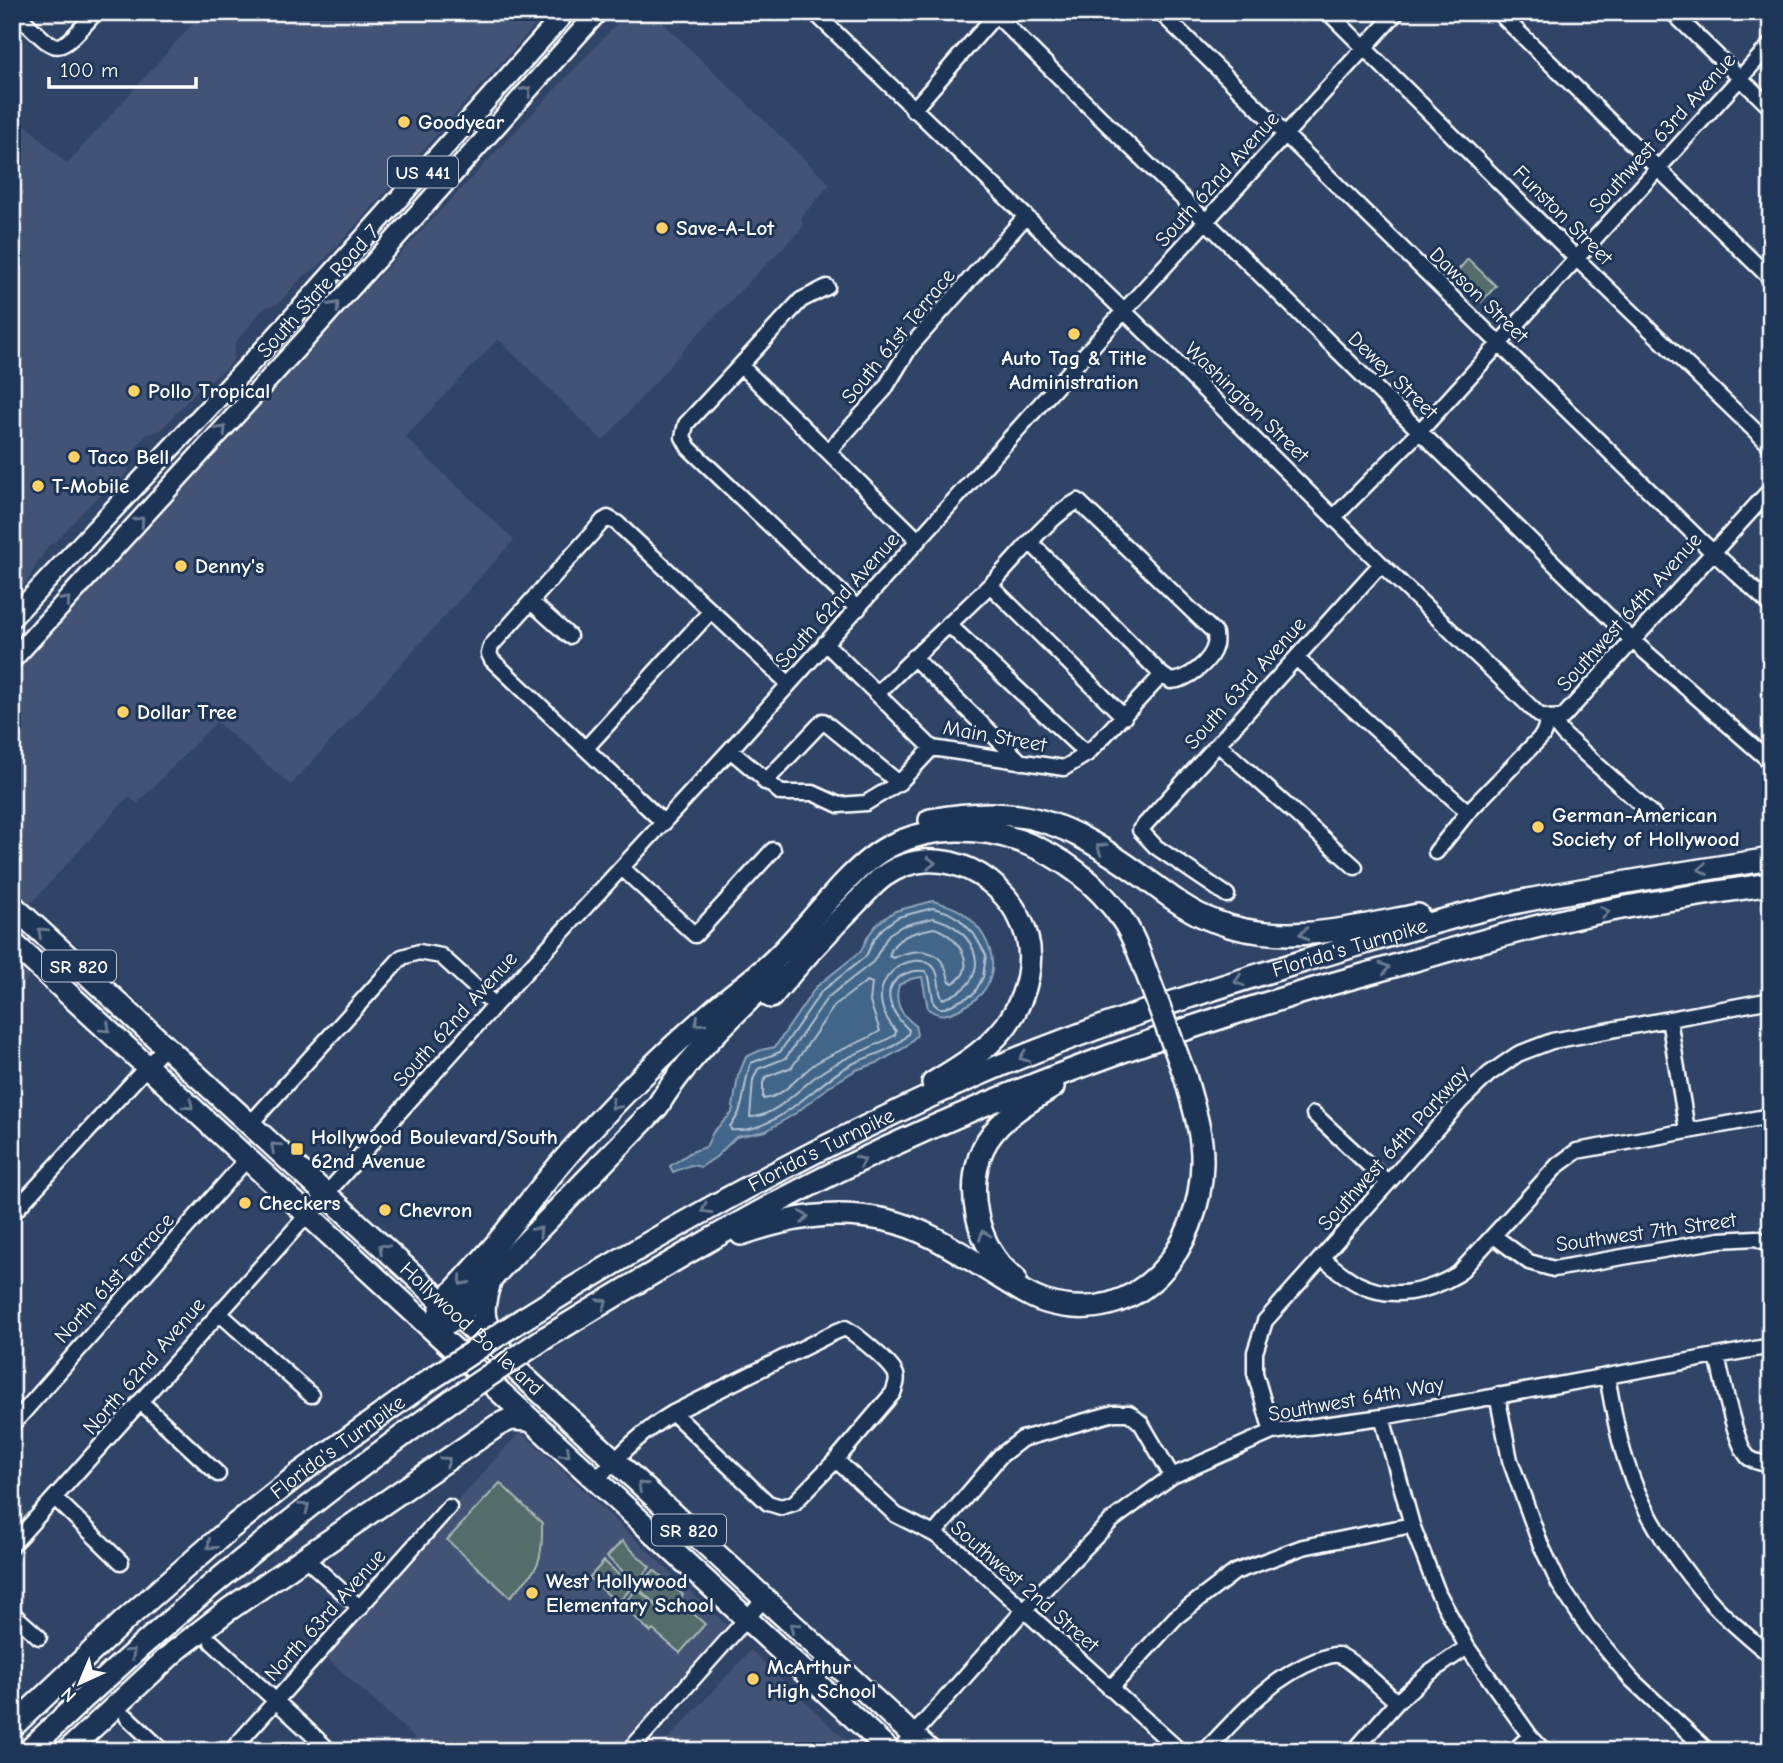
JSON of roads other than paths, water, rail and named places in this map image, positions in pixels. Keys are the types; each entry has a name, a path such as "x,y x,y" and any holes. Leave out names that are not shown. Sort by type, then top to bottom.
{"highway":[{"path":"737,989 765,952 864,848 887,832 965,814 999,813 1036,819 1072,831 1101,847 1178,902 1212,921 1253,932 1285,935 1321,933 1473,903 1517,902"},
{"path":"432,1330 450,1310 496,1244 579,1142 678,1041 773,961 869,859 902,841 920,835 949,830 986,832 1023,841 1067,864 1095,887 1123,920 1202,1144 1201,1183 1196,1211 1174,1259 1159,1276 1138,1292 1114,1301 1091,1307 1072,1308 1044,1302 1018,1289 933,1237 889,1221 852,1214 817,1214 780,1220 692,1250"},
{"path":"450,1310 491,1280 657,1107 668,1088 698,1054 875,868 896,854 917,845 946,839 978,842 1018,852 1050,866 1077,884 1108,916 1139,967"},
{"name":"Florida's Turnpike","path":"12,1727 124,1621 232,1527 300,1473 431,1379 612,1263 705,1209 810,1154 982,1073 1124,1018 1377,939 1517,902 1656,876 1771,859"},
{"path":"657,1107 676,1095 703,1068 884,876 907,864 933,861 962,864 984,876 1000,891 1017,915 1028,939 1029,968 1023,994 1012,1017 974,1059 874,1114 810,1154"},
{"name":"Florida's Turnpike","path":"28,1751 145,1641 240,1559 331,1487 545,1338 692,1250 788,1197 985,1104 1110,1055 1260,1003 1558,921 1771,884"},
{"name":"Hollywood Boulevard","path":"12,905 764,1599 906,1743 930,1751"},
{"name":"Hollywood Boulevard","path":"12,942 890,1751"},
{"path":"1110,1055 1026,1103 1004,1120 986,1142 977,1170 975,1198 986,1243 1010,1274 1044,1295 1065,1300 1104,1299 1139,1283 1158,1266 1172,1247 1183,1223 1189,1199 1192,1149 1179,1077"},
{"path":"491,1280 483,1310 485,1324 517,1370"},
{"path":"67,1751 175,1651 228,1610 498,1425 511,1419 529,1420"}],"main road":[{"name":"South State Road 7","path":"12,618 276,336 566,12"},
{"name":"South State Road 7","path":"12,660 598,12"},
{"path":"479,110 480,144"},
{"path":"465,160 472,144 479,110"}],"street":[{"path":"15,12 48,44 58,47 67,44 96,12"},
{"name":"Washington Street","path":"814,12 1381,564 1539,715 1550,718 1564,735 1654,816"},
{"name":"Dawson Street","path":"1160,12 1712,552 1771,605"},
{"name":"Funston Street","path":"1328,12 1577,259 1771,446"},
{"name":"South 62nd Avenue","path":"307,1214 1397,12"},
{"path":"1498,12 1771,279"},
{"path":"1672,12 1771,108"},
{"path":"913,110 995,13"},
{"name":"Dewey Street","path":"995,13 1633,640 1771,762"},
{"name":"Southwest 63rd Avenue","path":"1499,344 1771,44"},
{"name":"South 61st Terrace","path":"829,451 884,390 910,347 1026,216"},
{"path":"827,286 801,300 687,424 683,437 689,448 858,609"},
{"path":"1334,517 1420,431 1499,344"},
{"path":"741,366 918,540"},
{"name":"Southwest 64th Avenue","path":"1436,852 1468,812 1542,736 1550,718 1563,717 1771,489"},
{"path":"877,694 990,585 1060,510 1078,501 1215,633 1215,646 1199,669 1187,677 1171,681 1031,543"},
{"path":"664,822 492,660 489,653 491,646 603,521 608,518 617,523 789,684"},
{"name":"South 63rd Avenue","path":"1227,895 1156,847 1140,830 1219,746 1381,564"},
{"path":"990,585 1124,716"},
{"path":"531,602 569,636"},
{"path":"586,748 711,611"},
{"path":"948,624 1087,754"},
{"name":"Main Street","path":"825,643 932,748 1064,768 1087,754 1162,675"},
{"path":"913,657 1021,762"},
{"path":"1296,658 1468,812"},
{"path":"765,782 823,721 899,783"},
{"path":"1219,746 1355,867"},
{"path":"730,750 781,793 813,793 839,805 866,803 899,783 932,748"},
{"path":"622,868 695,935 773,850"},
{"path":"250,1124 402,957 419,952 441,956 495,1005"},
{"name":"Southwest 64th Parkway","path":"1272,1432 1255,1373 1255,1352 1265,1321 1387,1182 1489,1074 1518,1054 1552,1041 1771,1000"},
{"path":"1669,1019 1687,1130"},
{"path":"12,1213 166,1046"},
{"path":"1314,1114 1387,1182"},
{"path":"1322,1258 1359,1284 1388,1294 1415,1292 1438,1286 1458,1274 1558,1165 1577,1151 1771,1116"},
{"name":"North 61st Terrace","path":"12,1424 247,1159"},
{"name":"North 62nd Avenue","path":"12,1545 307,1214"},
{"name":"Southwest 7th Street","path":"1494,1236 1529,1262 1554,1269 1720,1240 1756,1238 1771,1245"},
{"path":"219,1313 312,1395"},
{"path":"596,1480 641,1434 673,1413 845,1328 854,1333 894,1371 897,1381 893,1393 836,1460 794,1503 781,1507 768,1503 673,1413"},
{"name":"Southwest 64th Way","path":"906,1743 1024,1610 1111,1521 1172,1476 1272,1432 1382,1417 1771,1346"},
{"path":"1717,1356 1740,1444 1749,1458 1771,1464"},
{"path":"1607,1376 1629,1472 1658,1529 1692,1579 1715,1606 1768,1647"},
{"path":"1497,1395 1510,1460 1539,1543 1559,1584 1587,1626 1631,1679 1708,1751"},
{"path":"141,1402 218,1474"},
{"path":"934,1534 1000,1456 1022,1439 1114,1413 1129,1413 1141,1423 1172,1476"},
{"path":"1382,1417 1412,1525 1438,1593 1467,1647 1530,1736 1544,1751"},
{"name":"Southwest 2nd Street","path":"836,1460 896,1515 934,1534 960,1552 1180,1751"},
{"path":"55,1498 121,1562"},
{"name":"North 63rd Avenue","path":"231,1751 449,1507"},
{"path":"1110,1689 1176,1616 1235,1573 1303,1547 1412,1525"},
{"path":"313,1565 360,1608"},
{"path":"629,1751 764,1599"},
{"path":"12,1613 39,1637"},
{"path":"212,1642 330,1751"},
{"path":"1354,1751 1397,1702 1428,1674 1467,1647"},
{"path":"1205,1751 1262,1692 1296,1668 1323,1658 1338,1655 1352,1663 1397,1702"},
{"path":"127,1717 163,1751"},
{"path":"1514,1751 1530,1736"}],"water":[{"path":"933,901 963,913 984,936 990,949 991,975 986,988 976,999 949,1014 941,1014 928,1009 922,977 899,985 897,997 900,1007 915,1025 917,1035 906,1047 877,1063 856,1070 766,1131 736,1137 716,1157 701,1167 691,1165 673,1172 670,1166 691,1152 706,1147 713,1132 732,1113 738,1076 746,1057 775,1047 816,987 861,951 878,923 895,911"}],"place":[{"name":"Goodyear","path":"404,122"},
{"name":"Save-A-Lot","path":"662,228"},
{"name":"Auto Tag & Title Administration","path":"1074,334"},
{"name":"Pollo Tropical","path":"134,391"},
{"name":"Taco Bell","path":"74,457"},
{"name":"T-Mobile","path":"38,486"},
{"name":"Denny's","path":"181,566"},
{"name":"Dollar Tree","path":"123,712"},
{"name":"German-American Society of Hollywood","path":"1538,827"},
{"name":"Hollywood Boulevard/South 62nd Avenue","path":"297,1149"},
{"name":"Checkers","path":"245,1203"},
{"name":"Chevron","path":"385,1210"},
{"name":"West Hollywood Elementary School","path":"532,1593"},
{"name":"McArthur High School","path":"753,1679"}]}
